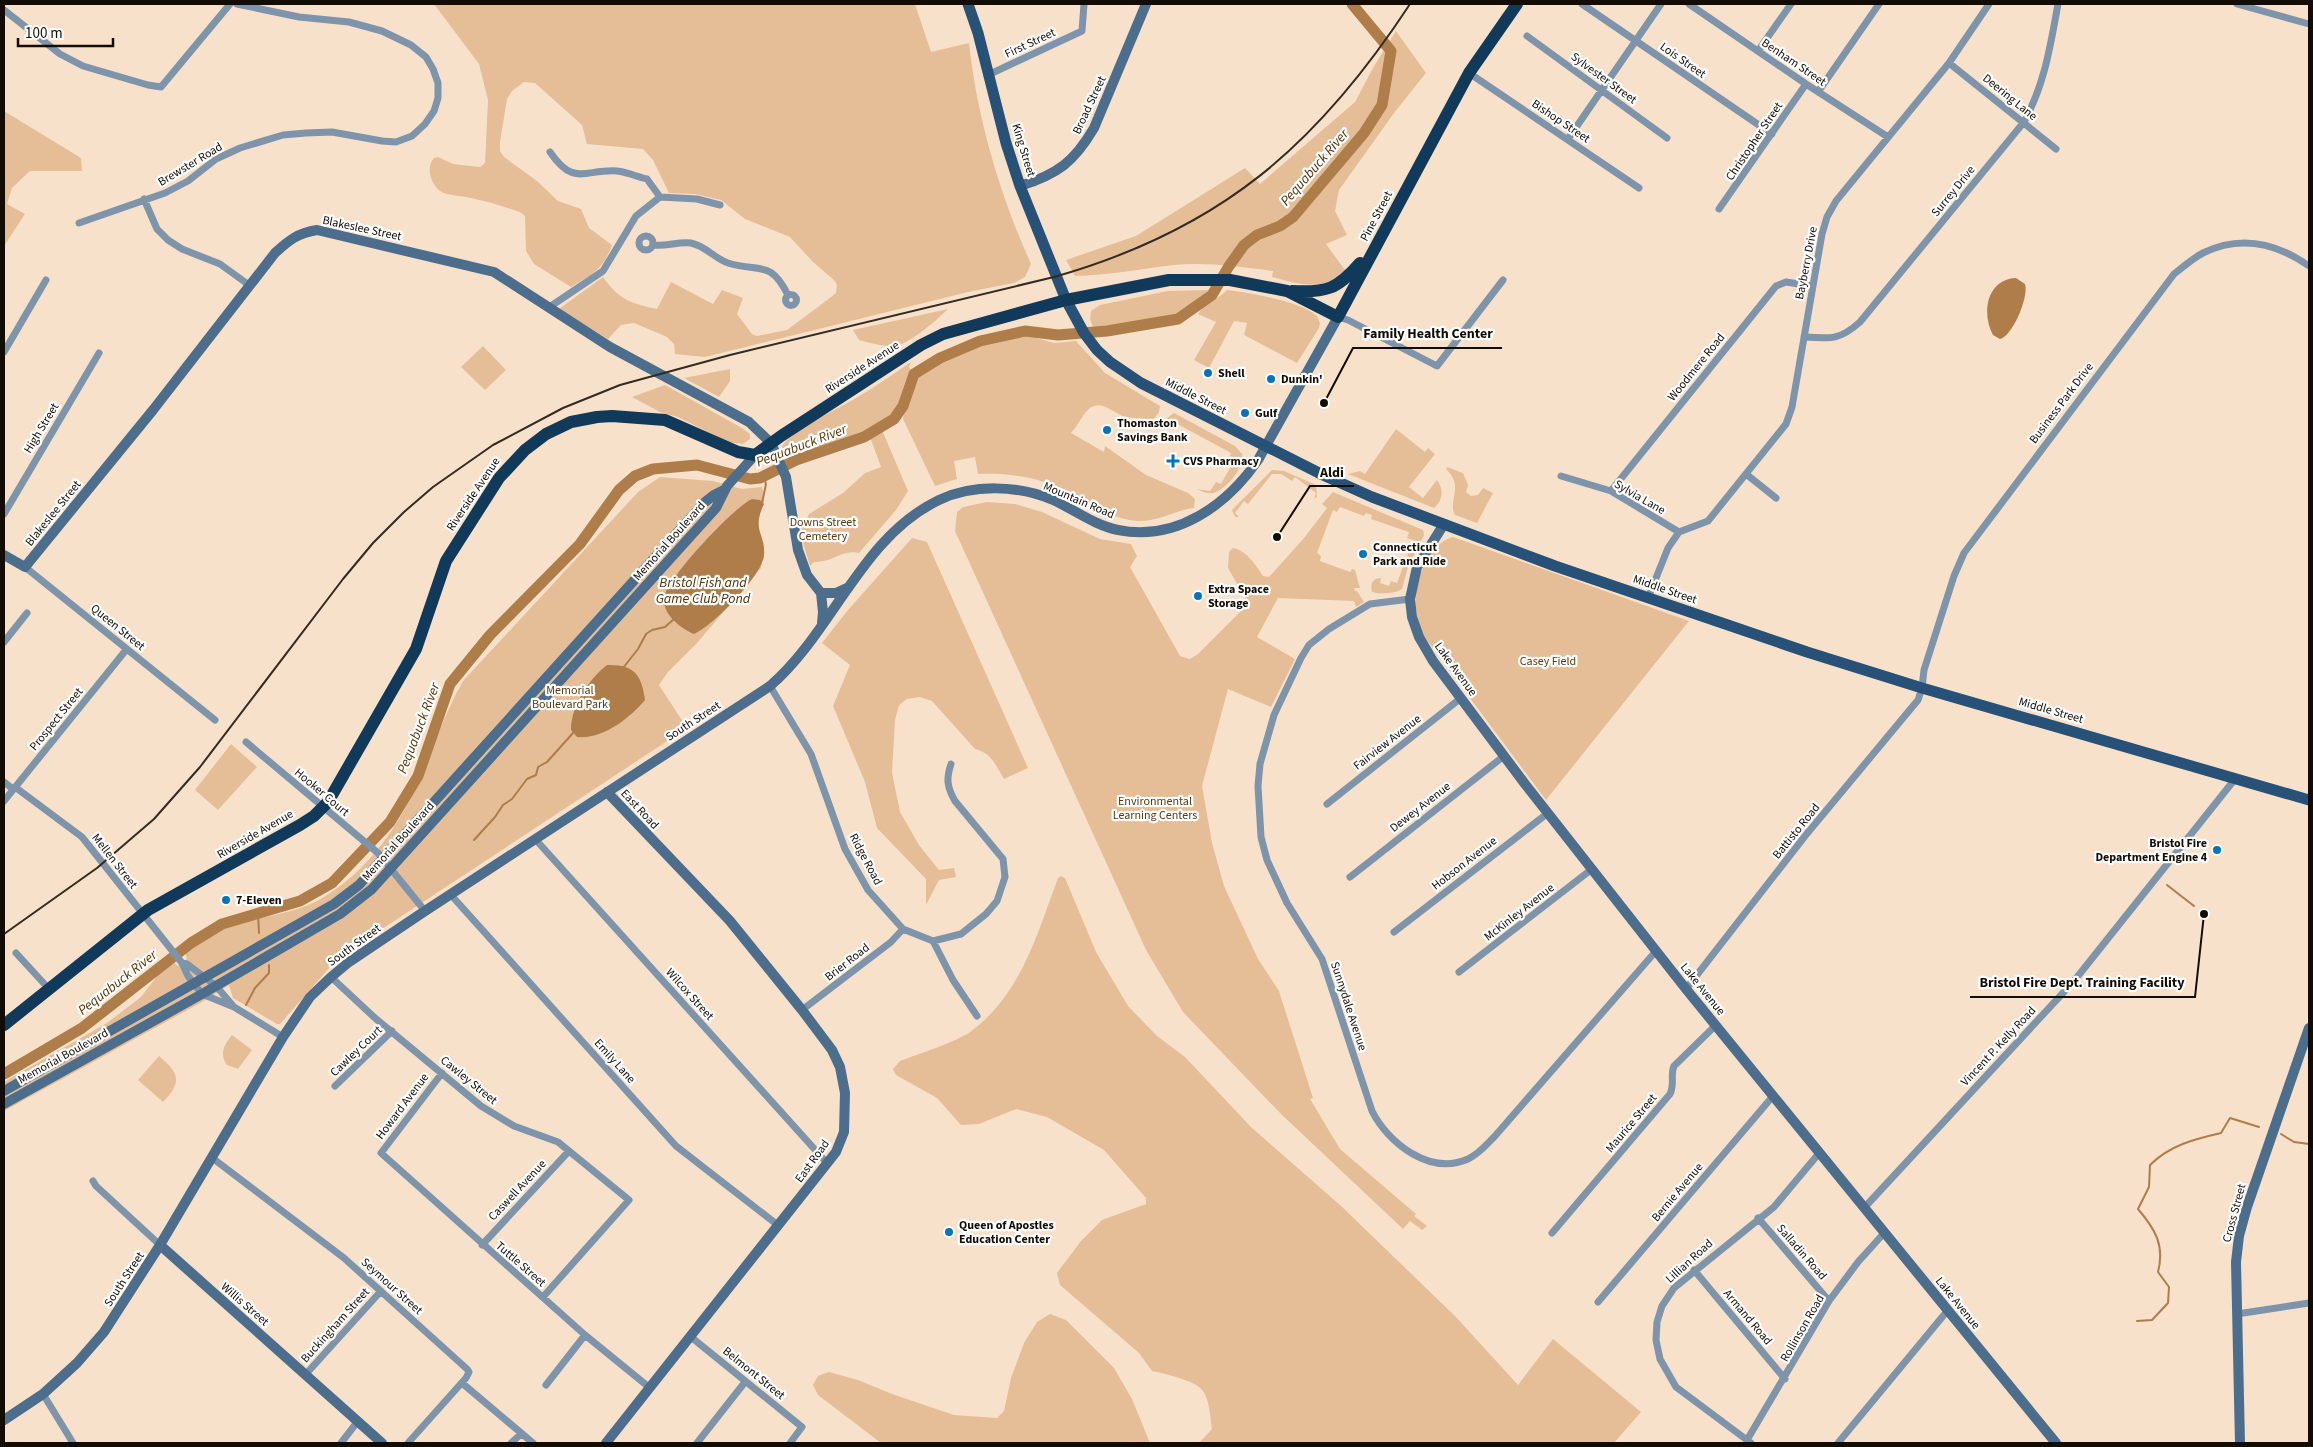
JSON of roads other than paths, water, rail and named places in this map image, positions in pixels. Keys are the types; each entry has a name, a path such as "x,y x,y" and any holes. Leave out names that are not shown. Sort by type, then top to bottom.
{"highway":[{"name":"Pine Street","path":"1338,317 1376,243 1469,73 1517,4"},
{"path":"1287,291 1314,293 1328,290 1341,284 1376,243"},
{"name":"Riverside Avenue","path":"4,1025 142,914 300,825 322,808 340,784 416,649 446,562 499,478 525,450 546,434 571,422 597,417 612,416 665,420 738,452 755,455 921,344 943,334 1066,300 1150,283 1194,279 1230,280 1262,285 1287,291 1338,317"}],"main road":[{"name":"King Street","path":"968,4 1020,186 1066,300"},
{"name":"Broad Street","path":"1020,186 1048,176 1063,167 1083,147 1098,119 1146,4"},
{"name":"Blakeslee Street","path":"25,566 153,410 249,284 291,238 303,232 317,230 485,269 505,279 610,347 749,422 771,443 779,456 786,477 798,550 807,575 821,593"},
{"name":"Middle Street","path":"1066,300 1090,342 1110,362 1141,383 1266,447 1372,497 1648,598 1808,652 1922,688 2309,800"},
{"name":"Pine Street","path":"1266,447 1338,317"},
{"name":"Mountain Road","path":"837,604 879,548 902,523 940,500 961,493 1000,488 1025,492 1052,500 1097,523 1112,528 1134,531 1155,530 1205,514 1223,501 1245,480 1266,447"},
{"name":"Memorial Boulevard","path":"4,1091 334,904 359,885 705,502 725,488 755,455"},
{"name":"Memorial Boulevard","path":"4,1104 202,994 340,914 372,888 716,508 725,488"},
{"name":"Lake Avenue","path":"1444,524 1418,567 1410,599 1412,618 1421,642 1504,756 1686,989 2056,1443"},
{"name":"Queen Street","path":"4,555 25,566"},
{"path":"821,626 823,612 821,593 836,593 850,586"},
{"name":"South Street","path":"4,1420 43,1394 77,1363 104,1332 160,1246 283,1037 310,997 349,962 770,686 796,660 837,604"},
{"name":"East Road","path":"606,1443 827,1164 839,1147 844,1132 845,1106 844,1082 832,1050 802,1010 730,921 607,792"},
{"name":"Cross Street","path":"2240,1443 2236,1262 2239,1236 2247,1207 2307,1041 2309,1028"},
{"name":"Willis Street","path":"160,1246 382,1443"}],"street":[{"path":"4,10 60,54 83,66 148,86 161,87 230,4"},
{"name":"Brewster Road","path":"79,223 164,193 180,185 224,155 240,148 283,135 332,132 396,142 412,136 426,124 434,111 438,98 438,83 426,57 411,45 382,31 349,22 299,17 237,4"},
{"name":"First Street","path":"988,75 1082,31 1084,4"},
{"name":"Lois Street","path":"1582,4 1772,134"},
{"path":"1568,139 1661,4"},
{"name":"Benham Street","path":"1689,4 1888,137"},
{"path":"1758,51 1791,4"},
{"path":"1818,92 1879,4"},
{"name":"Bayberry Drive","path":"1679,532 1708,521 1786,424 1792,407 1812,286 1827,218 1836,201 1949,62 1989,4"},
{"name":"Surrey Drive","path":"1804,337 1836,339 1849,332 1860,322 2024,122 2037,98 2042,83 2058,4"},
{"path":"2237,4 2309,24"},
{"name":"Sylvester Street","path":"1527,36 1667,138"},
{"name":"Deering Lane","path":"1949,62 2056,149"},
{"name":"Bishop Street","path":"1469,73 1639,188"},
{"name":"Christopher Street","path":"1720,209 1806,84"},
{"path":"550,152 558,164 572,173 584,175 616,171 648,179 660,197"},
{"path":"548,308 603,271 626,236 636,216 660,197 696,199 720,205"},
{"path":"144,199 157,229 168,240 182,250 220,264 249,284"},
{"path":"626,236 639,242 640,247 644,250 650,250 653,245 689,242 708,250 727,263 767,269 780,279 788,295"},
{"name":"Business Park Drive","path":"1922,688 1924,670 1954,576 1964,553 2174,274 2201,254 2222,246 2245,242 2270,246 2288,252 2309,266"},
{"path":"4,350 46,280"},
{"path":"1338,317 1348,320 1436,366 1503,280"},
{"name":"Woodmere Road","path":"1611,491 1776,286 1786,282 1812,286"},
{"name":"High Street","path":"4,514 99,353"},
{"path":"1746,474 1776,498"},
{"name":"Sylvia Lane","path":"1560,476 1611,491 1679,532"},
{"path":"1648,598 1668,548 1679,532"},
{"name":"Queen Street","path":"25,566 126,650 215,720"},
{"name":"Sunnydale Avenue","path":"1410,599 1370,604 1329,630 1309,646 1301,658 1274,715 1261,757 1258,786 1261,837 1267,860 1287,903 1322,959 1372,1111 1378,1124 1396,1142 1423,1159 1434,1163 1456,1163 1476,1154 1495,1136 1656,951"},
{"path":"4,642 27,613"},
{"name":"Prospect Street","path":"4,801 126,650"},
{"name":"Ridge Road","path":"770,686 811,754 845,849 868,890 903,929 933,941"},
{"name":"Battisto Road","path":"1686,989 1805,836 1918,700 1922,688"},
{"name":"Fairview Avenue","path":"1326,804 1461,698"},
{"name":"Hooker Court","path":"246,742 322,808 376,851 426,910"},
{"name":"Dewey Avenue","path":"1350,877 1504,756"},
{"path":"951,764 946,778 949,790 955,801 1003,859 1006,878 997,901 986,914 961,934 933,941 953,980 977,1016"},
{"name":"Vincent P. Kelly Road","path":"1865,1207 2073,982 2235,778"},
{"name":"Mellen Street","path":"4,782 82,837 182,963 193,984 202,994 222,1004 234,1007 283,1037"},
{"name":"Hobson Avenue","path":"1394,932 1548,813"},
{"name":"Wilcox Street","path":"536,840 827,1164"},
{"name":"McKinley Avenue","path":"1459,972 1592,869"},
{"name":"Emily Lane","path":"451,895 676,1146 779,1226"},
{"name":"Brier Road","path":"802,1010 892,942 903,929"},
{"path":"16,954 49,989"},
{"name":"Mellen Street","path":"182,963 216,986 234,1007"},
{"name":"Cawley Street","path":"331,977 392,1031 491,1113 514,1126 558,1142 629,1200 543,1297"},
{"name":"Maurice Street","path":"1552,1233 1670,1094 1674,1086 1672,1071 1674,1066 1716,1025"},
{"name":"Cawley Court","path":"335,1086 392,1031"},
{"name":"Howard Avenue","path":"381,1153 442,1073"},
{"name":"Bernie Avenue","path":"1598,1302 1773,1096"},
{"name":"Caswell Avenue","path":"482,1245 569,1150"},
{"name":"Lillian Road","path":"1749,1442 1676,1387 1660,1359 1656,1340 1657,1322 1662,1306 1674,1288 1758,1218 1774,1207 1820,1152"},
{"name":"Tuttle Street","path":"381,1153 585,1335 650,1388"},
{"name":"Seymour Street","path":"212,1157 344,1258 467,1369 469,1372 462,1383"},
{"name":"Willis Street","path":"93,1181 160,1246"},
{"name":"Salladin Road","path":"1758,1218 1829,1301"},
{"name":"Rollinson Road","path":"1749,1442 1829,1301 1858,1262 1884,1232"},
{"name":"Armand Road","path":"1694,1270 1785,1379"},
{"name":"Buckingham Street","path":"306,1374 381,1292"},
{"path":"2237,1314 2309,1304"},
{"path":"1838,1443 1948,1310"},
{"path":"546,1384 585,1335"},
{"name":"Belmont Street","path":"691,1337 802,1427 790,1443"},
{"path":"697,1443 745,1382"},
{"path":"408,1443 462,1383 533,1443"},
{"path":"43,1394 72,1443"},
{"path":"341,1443 358,1421"},
{"path":"511,1443 521,1434"}],"water":[{"path":"2016,278 2025,284 2025,297 2015,323 2010,331 2000,339 1993,335 1989,326 1987,308 1989,299 1998,284"},
{"name":"Bristol Fish and Game Club Pond","path":"752,499 760,500 764,504 759,520 764,548 761,565 746,588 735,600 713,621 694,634 678,625 666,610 664,598 668,588 676,575 702,544 731,515"},
{"path":"607,665 624,667 635,673 642,684 645,700 632,714 606,731 596,735 577,737 571,730 577,703 593,678"}],"waterway":[{"name":"Pequabuck River","path":"4,1074 82,1028 191,943 222,924 300,901 332,883 390,822 418,776 450,684 490,635 580,544 619,490 635,476 653,469 697,465 750,479 760,478 796,460 864,437 894,419 903,406 914,374 940,358 980,341 1025,331 1058,335 1107,331 1178,319 1212,295 1244,245 1257,235 1280,226 1293,217 1364,133 1382,105 1391,51 1352,4"},
{"path":"762,503 766,484 763,476"},
{"path":"623,668 638,649 646,634 652,630 665,627 675,618"},
{"path":"474,840 503,805 512,799 527,779 536,775 538,767 547,762 573,733"},
{"path":"2167,885 2194,906"},
{"path":"258,913 259,933"},
{"path":"246,1005 255,988 269,973 269,965"},
{"path":"2137,1321 2152,1320 2168,1303 2169,1287 2158,1272 2160,1254 2157,1238 2149,1223 2138,1209 2149,1187 2150,1165 2174,1148 2192,1140 2221,1133 2230,1118 2259,1127"},
{"path":"2281,1134 2294,1142 2309,1144"}],"railway":[{"path":"4,934 97,868 154,819 200,767 343,579 373,543 404,512 433,487 493,445 563,408 620,385 730,355 1054,277 1113,258 1167,234 1215,207 1259,176 1300,140 1338,100 1375,55 1410,4"}],"place":[{"name":"Shell","path":"1208,373"},
{"name":"Dunkin'","path":"1271,379"},
{"name":"Family Health Center","path":"1324,403"},
{"name":"Gulf","path":"1245,413"},
{"name":"Thomaston Savings Bank","path":"1107,430"},
{"name":"CVS Pharmacy","path":"1173,461"},
{"name":"Aldi","path":"1277,537"},
{"name":"Connecticut Park and Ride","path":"1363,554"},
{"name":"Extra Space Storage","path":"1198,596"},
{"name":"Bristol Fire Department Engine 4","path":"2217,850"},
{"name":"7-Eleven","path":"226,900"},
{"name":"Bristol Fire Dept. Training Facility","path":"2204,914"},
{"name":"Queen of Apostles Education Center","path":"949,1232"}],"park label":[{"name":"Downs Street Cemetery","path":"823,529"},
{"name":"Casey Field","path":"1548,661"},
{"name":"Memorial Boulevard Park","path":"570,697"},
{"name":"Environmental Learning Centers","path":"1155,808"}]}
